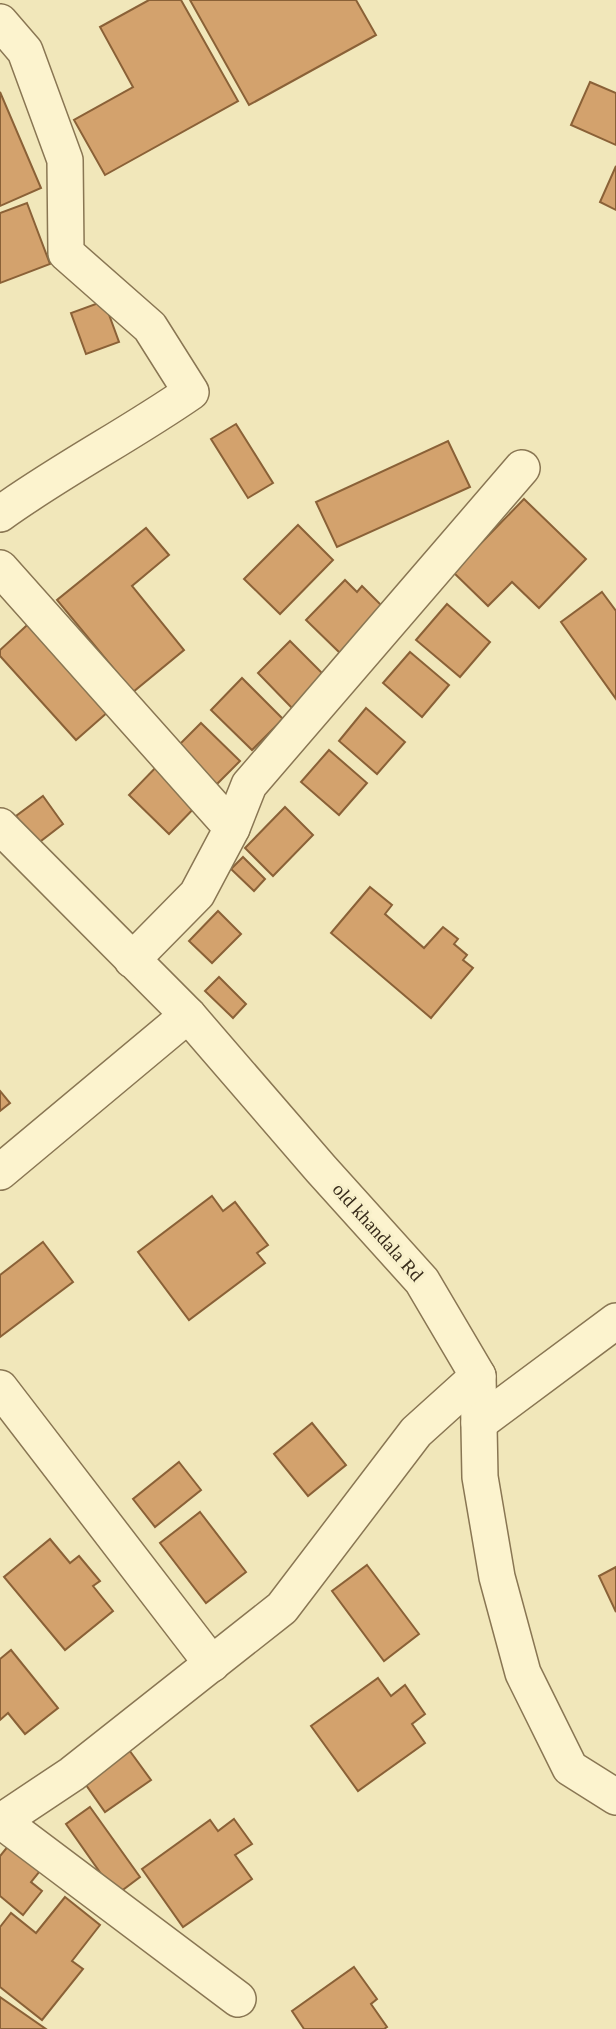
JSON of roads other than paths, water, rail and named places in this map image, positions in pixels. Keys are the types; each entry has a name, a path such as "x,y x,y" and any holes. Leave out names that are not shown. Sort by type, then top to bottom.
{"street":[{"path":"0,22 25,51 65,160 66,253 150,327 191,392 142,426 26,495 0,514"},
{"path":"132,960 197,894 232,828 249,785 522,468"},
{"path":"0,568 232,828"},
{"name":"old khandala Rd","path":"0,826 188,1015 422,1281 478,1376 480,1477 497,1577 523,1673 570,1768 616,1797"},
{"path":"0,1172 188,1015"},
{"path":"479,1423 616,1321"},
{"path":"238,1999 0,1821 72,1774 282,1608 416,1432 478,1376"},
{"path":"0,1388 212,1664"}]}
